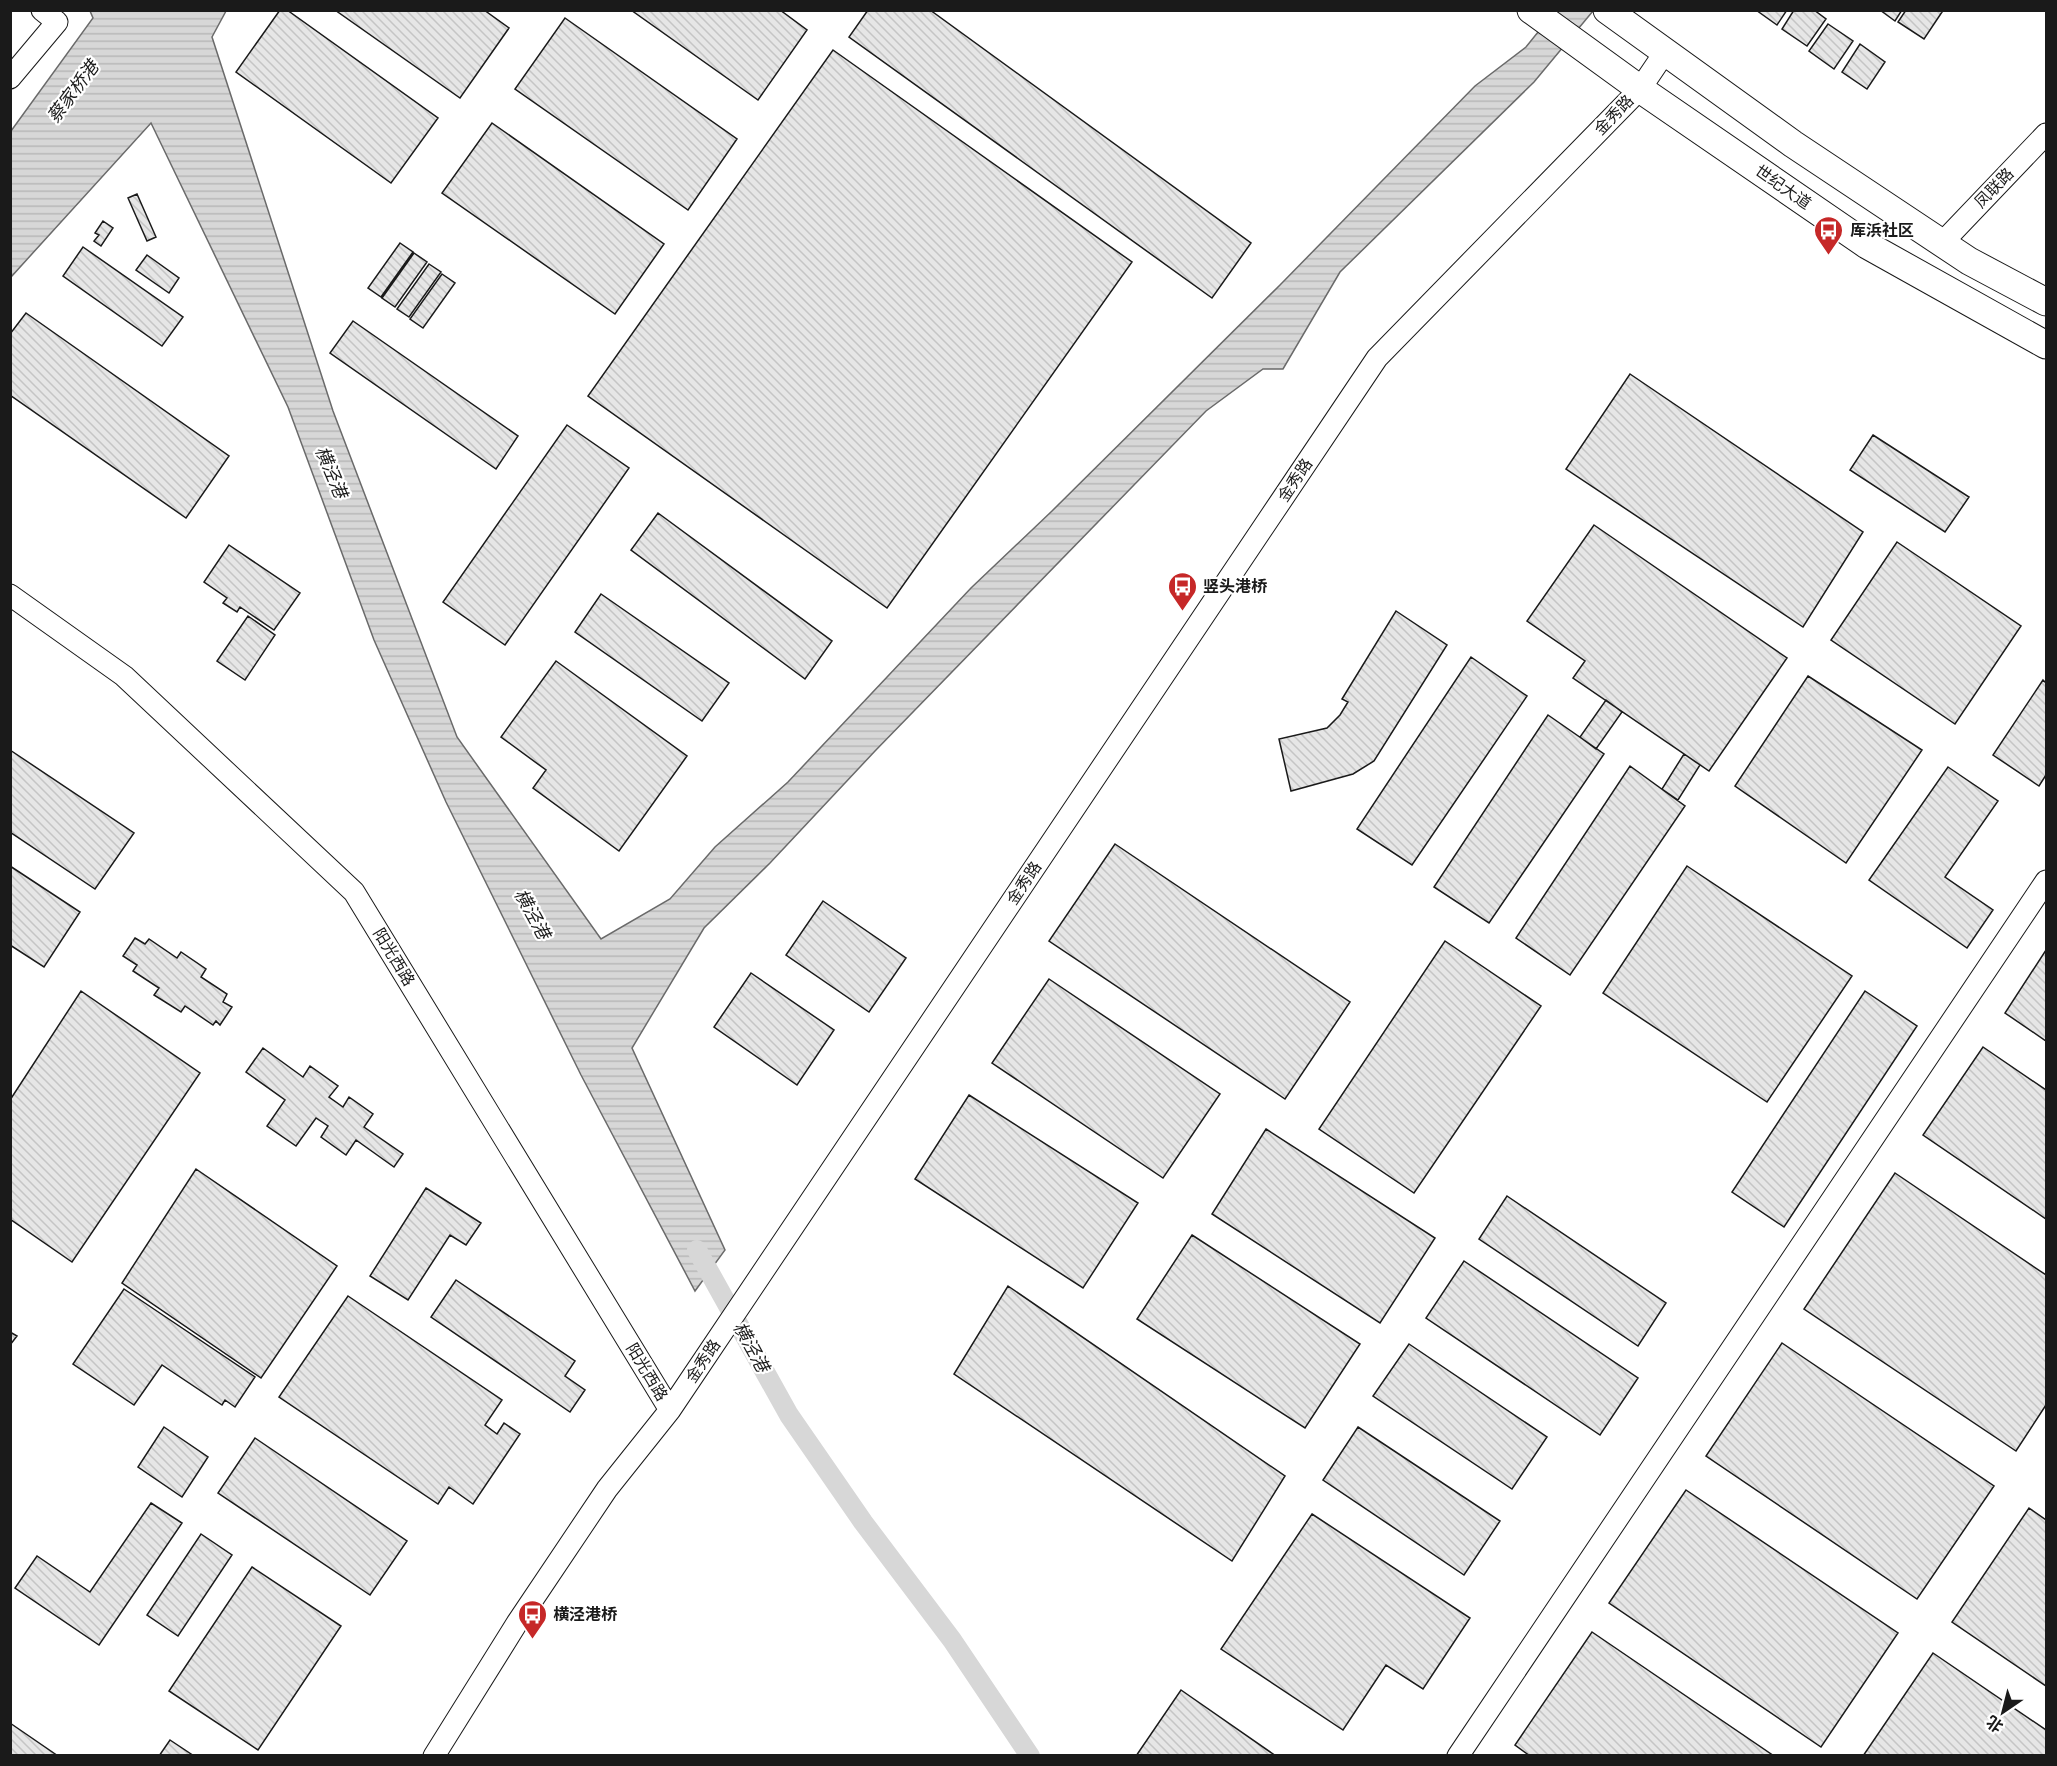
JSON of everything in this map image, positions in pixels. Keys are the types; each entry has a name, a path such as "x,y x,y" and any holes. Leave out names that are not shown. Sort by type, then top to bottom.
{"main road":[{"name":"世纪大道","path":"1531,10 1640,89 1868,245 2046,345"},
{"path":"1612,14 1793,144 1969,261 2046,302"}],"street":[{"path":"10,78 57,22 42,10"},
{"name":"金秀路","path":"434,1755 517,1623 607,1489 670,1410 709,1353 1377,358 1640,89 1665,52"},
{"name":"凤联路","path":"1942,243 2046,134"},
{"name":"阳光西路","path":"10,595 124,676 354,892 670,1410"},
{"path":"1458,1755 2046,881"}],"water":[{"name":"蔡家桥港","path":"90,11 226,11 212,37 333,411 457,737 601,939 670,899 715,847 788,782 971,588 1280,285 1475,86 1526,47 1555,11 1593,11 1534,82 1340,272 1283,369 1263,369 1206,411 875,751 770,863 704,928 632,1048 725,1250 695,1291 581,1075 446,802 374,640 288,407 151,123 11,277 11,131 93,18"}],"building":[{"path":"280,10 287,10 438,118 391,183 236,72"},
{"path":"335,10 484,10 509,28 460,98"},
{"path":"631,10 780,10 807,30 758,100"},
{"path":"868,10 930,10 1251,243 1212,298 849,37"},
{"path":"1756,10 1787,10 1777,25"},
{"path":"1794,10 1814,10 1826,19 1807,46 1782,29"},
{"path":"1880,10 1902,10 1895,21"},
{"path":"1906,10 1940,10 1942,12 1924,39 1898,22"},
{"path":"565,18 737,139 688,210 515,89"},
{"path":"1828,24 1853,41 1834,69 1809,51"},
{"path":"1860,44 1885,62 1867,89 1842,72"},
{"path":"833,50 1132,262 887,608 588,396"},
{"path":"492,123 664,244 615,314 442,193"},
{"path":"137,194 156,237 147,241 128,198"},
{"path":"103,221 113,228 101,246 94,241 99,235 95,233"},
{"path":"400,243 413,252 381,297 368,288"},
{"path":"83,247 183,317 162,346 63,276"},
{"path":"414,253 427,262 395,307 382,298"},
{"path":"147,255 179,278 169,293 136,270"},
{"path":"429,264 441,272 409,317 397,309"},
{"path":"442,274 455,283 423,328 410,319"},
{"path":"26,313 229,456 186,518 10,395 10,334"},
{"path":"353,321 518,436 496,469 330,353"},
{"path":"1630,374 1863,532 1803,627 1566,469"},
{"path":"567,425 629,468 505,645 443,602"},
{"path":"1873,435 1969,497 1945,532 1850,470"},
{"path":"658,513 832,641 805,679 631,550"},
{"path":"1594,525 1787,658 1709,771 1573,678 1585,661 1527,621"},
{"path":"1897,542 2021,626 1955,724 1831,640"},
{"path":"229,545 300,593 274,630 240,607 237,612 223,603 227,598 204,582"},
{"path":"601,594 729,683 702,721 575,632"},
{"path":"1396,611 1447,645 1374,761 1353,774 1291,791 1279,739 1327,728 1340,715 1348,702 1342,699"},
{"path":"248,616 275,635 245,680 217,661"},
{"path":"1471,657 1527,696 1412,865 1357,829"},
{"path":"556,661 687,756 619,851 533,788 546,770 501,737"},
{"path":"1808,676 1922,750 1846,863 1735,786"},
{"path":"2043,680 2046,683 2046,775 2039,786 1993,755"},
{"path":"1606,700 1622,712 1596,749 1580,737"},
{"path":"1548,715 1604,754 1489,923 1434,887"},
{"path":"10,750 134,833 95,889 10,832"},
{"path":"1684,754 1700,765 1678,800 1662,789"},
{"path":"1630,766 1685,806 1570,975 1516,938"},
{"path":"1948,767 1998,801 1945,877 1993,910 1967,948 1869,880"},
{"path":"1115,844 1350,1002 1285,1099 1049,941"},
{"path":"10,866 80,912 44,967 10,945"},
{"path":"1687,866 1852,976 1767,1102 1603,993"},
{"path":"823,901 906,958 869,1012 786,955"},
{"path":"135,938 145,944 149,939 177,958 181,952 206,969 201,977 227,994 223,1002 232,1007 220,1025 216,1021 213,1025 185,1006 181,1012 154,995 159,988 133,971 137,965 123,956"},
{"path":"1445,941 1541,1006 1414,1193 1319,1129"},
{"path":"2046,950 2046,1041 2005,1013"},
{"path":"751,973 834,1030 797,1085 714,1027"},
{"path":"1049,979 1220,1094 1163,1178 992,1063"},
{"path":"81,991 200,1073 72,1262 10,1219 10,1100"},
{"path":"1865,991 1917,1026 1784,1227 1732,1192"},
{"path":"1983,1047 2046,1090 2046,1219 1923,1135"},
{"path":"263,1048 303,1077 310,1066 338,1086 329,1097 343,1107 349,1097 373,1114 364,1127 403,1154 394,1167 356,1140 346,1155 321,1137 328,1126 316,1118 296,1146 267,1126 285,1100 246,1072"},
{"path":"969,1095 1138,1203 1083,1288 915,1179"},
{"path":"1266,1129 1435,1238 1380,1323 1212,1214"},
{"path":"196,1169 337,1266 261,1378 122,1283"},
{"path":"1895,1173 2046,1275 2046,1405 2016,1451 1804,1309"},
{"path":"426,1188 481,1223 466,1245 450,1235 408,1300 370,1276"},
{"path":"1507,1196 1666,1303 1638,1346 1479,1239"},
{"path":"1192,1235 1360,1344 1305,1428 1137,1319"},
{"path":"1464,1261 1638,1378 1600,1435 1426,1318"},
{"path":"456,1280 575,1361 565,1376 585,1390 570,1412 431,1317"},
{"path":"1008,1286 1285,1476 1232,1561 954,1374"},
{"path":"124,1289 255,1377 235,1407 225,1400 222,1405 162,1365 134,1405 73,1364"},
{"path":"348,1296 502,1400 485,1425 497,1434 504,1423 520,1434 473,1504 449,1487 438,1504 279,1397"},
{"path":"10,1332 17,1336 10,1345"},
{"path":"1782,1343 1994,1486 1917,1599 1706,1456"},
{"path":"1409,1344 1547,1437 1512,1489 1373,1396"},
{"path":"164,1427 208,1457 182,1497 138,1467"},
{"path":"1358,1427 1500,1521 1464,1575 1323,1480"},
{"path":"255,1438 407,1541 370,1595 218,1493"},
{"path":"1686,1490 1898,1633 1821,1747 1609,1603"},
{"path":"151,1503 182,1523 99,1645 15,1588 37,1556 90,1592"},
{"path":"2029,1508 2046,1520 2046,1686 1952,1622"},
{"path":"1312,1514 1470,1618 1423,1689 1386,1665 1343,1730 1221,1649"},
{"path":"201,1534 232,1555 178,1636 147,1615"},
{"path":"252,1567 341,1626 258,1750 169,1691"},
{"path":"1592,1632 1774,1756 1530,1756 1515,1745"},
{"path":"1933,1653 2046,1730 2046,1756 1863,1756"},
{"path":"1181,1690 1276,1756 1136,1756"},
{"path":"10,1723 58,1756 10,1756"},
{"path":"170,1740 194,1756 159,1756"}],"waterway":[{"name":"横泾港","path":"697,1250 789,1415 863,1522 952,1640 1030,1756"}],"place":[{"name":"厍浜社区","path":"1829,256"},
{"name":"竖头港桥","path":"1182,612"},
{"name":"横泾港桥","path":"532,1640"}]}
